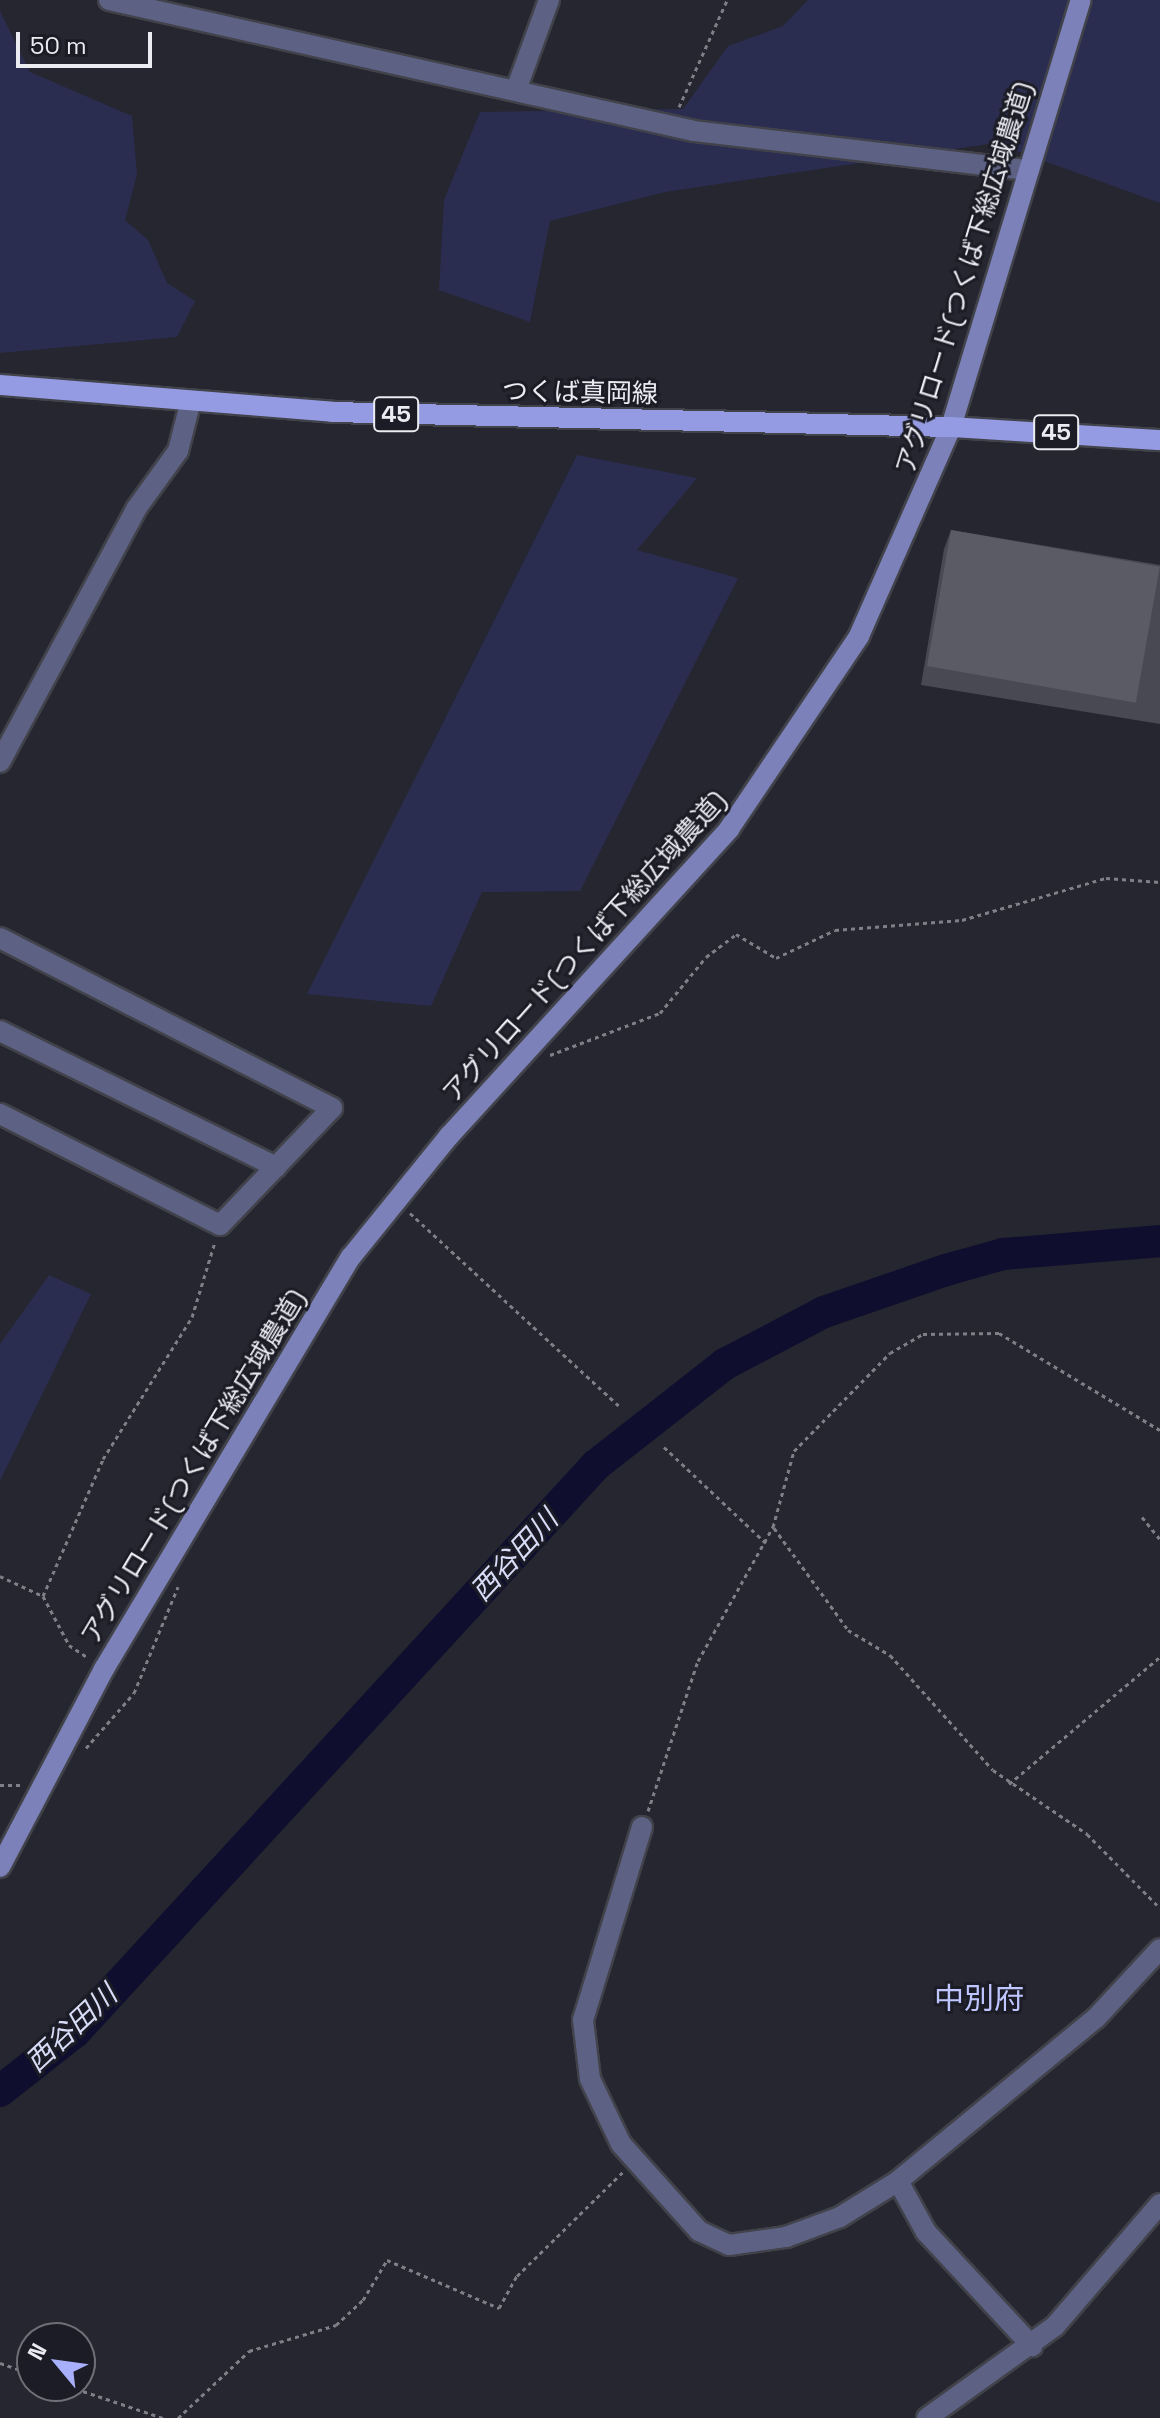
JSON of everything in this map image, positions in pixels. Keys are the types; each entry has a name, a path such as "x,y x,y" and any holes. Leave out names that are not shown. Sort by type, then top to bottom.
{"main road":[{"name":"つくば真岡線","path":"0,385 190,404 951,427 1160,440"}],"street":[{"path":"109,0 671,125 1024,170"},
{"path":"516,90 549,0"},
{"name":"アグリロード(つくば下総広域農道)","path":"0,1867 38,1786 308,1320 402,1206 690,876 793,742 892,572 951,427 1024,170 1081,0"},
{"path":"0,762 136,509 178,451 190,404"},
{"path":"0,938 332,1108 220,1225 0,1114"},
{"path":"0,1031 276,1167"},
{"path":"642,1827 583,2020 590,2079 636,2161 699,2231 729,2245 786,2237 840,2217 898,2181 1096,2018 1160,1949"},
{"path":"898,2181 926,2232 1032,2346"},
{"path":"927,2418 1032,2346 1160,2204"}],"path":[{"path":"671,125 727,0"},
{"path":"530,1061 651,1020 736,934 776,958 835,930 962,920 1106,878 1160,882"},
{"path":"530,1061 548,1056"},
{"path":"402,1206 419,1202"},
{"path":"401,1224 402,1206"},
{"path":"402,1206 619,1406"},
{"path":"43,1596 103,1459 192,1317 220,1225"},
{"path":"642,1827 698,1661 766,1543 794,1451 890,1353 923,1334 999,1333 1160,1430"},
{"path":"664,1447 766,1543"},
{"path":"1142,1517 1160,1539"},
{"path":"773,1527 848,1630 890,1655 1009,1784 1087,1834 1160,1908"},
{"path":"0,1576 43,1596 69,1645 104,1669"},
{"path":"76,1757 134,1693 181,1578"},
{"path":"1009,1784 1160,1657"},
{"path":"0,1785 38,1786"},
{"path":"178,2418 249,2351 336,2325 363,2300 387,2260 499,2308 517,2276 636,2161"},
{"path":"96,2395 163,2418"}],"shaded area":[{"path":"808,0 1160,0 1160,203 995,143 665,192 550,221 530,322 439,290 444,200 480,112 683,109 728,46 783,26"},
{"path":"0,11 30,72 132,116 137,174 125,220 148,240 167,283 195,301 177,337 0,353"},
{"path":"577,455 697,478 637,550 738,578 580,891 482,892 431,1006 307,994"},
{"path":"49,1275 91,1294 0,1481 0,1344"}],"building":[{"path":"951,530 1160,567 1136,703 927,666"}],"waterway":[{"name":"西谷田川","path":"0,2091 75,2032 596,1465 725,1364 824,1312 946,1270 1003,1254 1160,1241"}],"district":[{"name":"中別府","path":"979,1999"}]}
